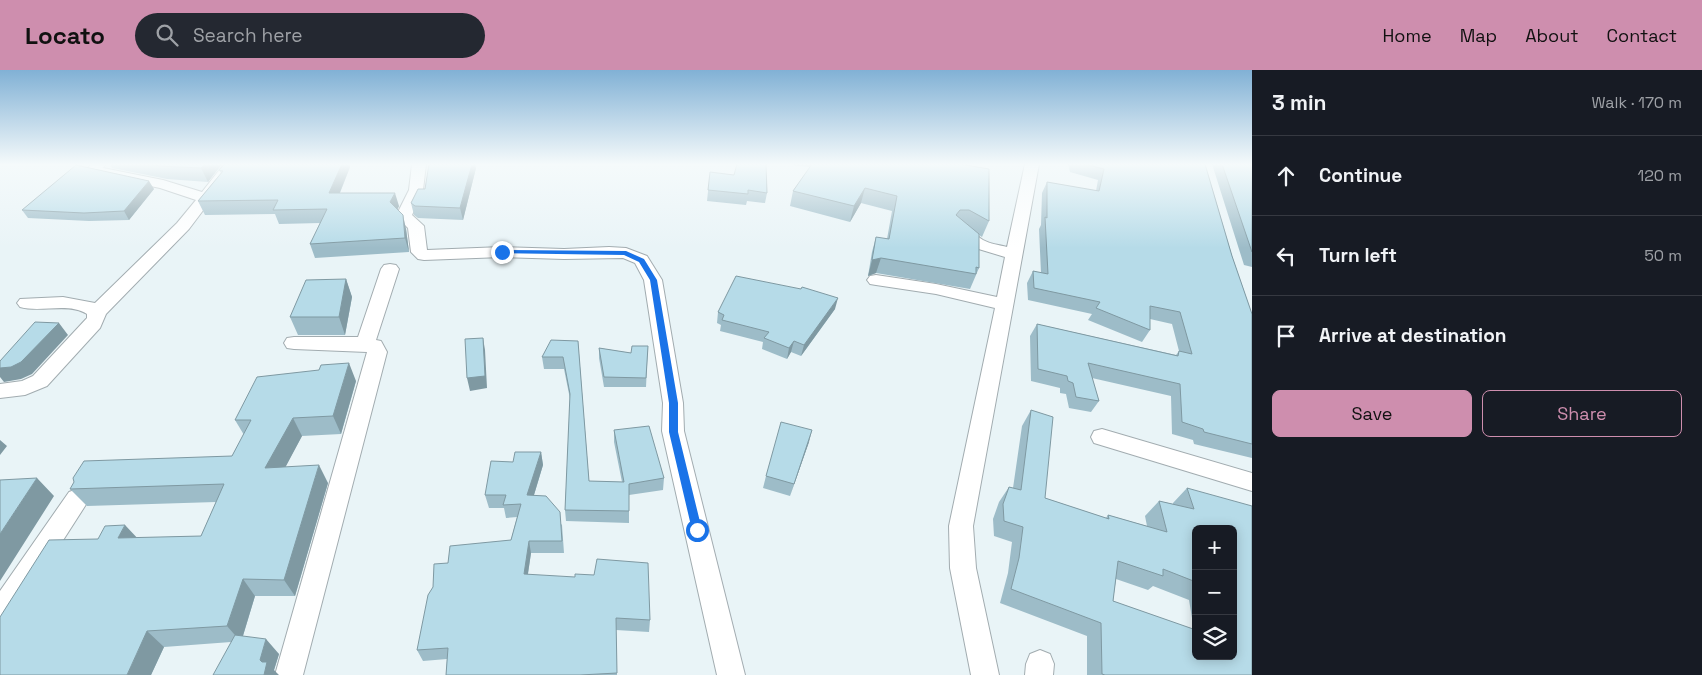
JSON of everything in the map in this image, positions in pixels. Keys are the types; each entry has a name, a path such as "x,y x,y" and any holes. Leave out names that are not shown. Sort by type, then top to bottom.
{"street":[{"path":"188,192 206,198"},
{"path":"0,391 25,388 40,381 93,324 97,312 183,226 210,192"},
{"path":"415,192 404,216 416,226 419,252 424,255 502,252 564,254 609,252 626,253 641,260 653,280 673,403 673,432 731,675"},
{"path":"985,675 962,568 961,526 1026,192"},
{"path":"960,230 969,239 978,244 1014,254"},
{"path":"365,344 390,269"},
{"path":"876,280 936,289 1004,304"},
{"path":"26,303 82,305 92,308 97,312"},
{"path":"289,675 377,352 374,346 365,344 294,343"},
{"path":"1102,437 1252,482"},
{"path":"0,614 77,499"}],"building":[{"path":"43,192 140,192 124,211 84,213 22,210"},
{"path":"205,192 395,193 390,202 403,215 405,238 310,244 327,209 273,210 278,200 198,201"},
{"path":"416,192 464,192 460,208 415,206 411,203"},
{"path":"798,192 862,192 854,206"},
{"path":"882,192 989,192 989,221 969,210 960,210 956,215 979,234 979,268 976,267 976,274 881,258 872,260 876,237 889,239 897,196"},
{"path":"1047,192 1213,192 1252,314 1252,444 1204,432 1203,429 1182,422 1180,384 1088,363 1099,401 1076,397 1073,383 1068,381 1067,376 1038,369 1037,324 1178,356 1179,351 1192,354 1180,312 1150,306 1150,330 1096,308 1100,302 1034,288 1033,271 1048,274 1045,217 1047,218"},
{"path":"1232,192 1252,192 1252,252"},
{"path":"736,276 801,289 802,287 838,298 804,345 794,341 789,348 764,338 769,332 722,320 724,315 718,312"},
{"path":"346,279 339,317 290,317 306,280"},
{"path":"35,322 59,323 21,362 11,367 0,368 0,361"},
{"path":"483,338 485,376 467,378 465,339"},
{"path":"551,340 578,341 589,481 624,482 614,430 649,426 664,478 629,484 629,511 565,510 570,394 563,357 542,357"},
{"path":"632,346 648,346 646,378 604,377 599,348 631,353"},
{"path":"349,363 333,416 293,418 265,468 319,465 284,580 243,579 227,626 147,631 127,675 0,675 0,617 49,540 98,539 105,526 125,525 118,538 201,536 224,484 70,489 74,482 73,478 84,461 232,456 251,420 235,420 257,377 319,370 321,365"},
{"path":"1031,410 1053,417 1045,498 1109,519 1108,515 1167,532 1159,501 1194,509 1187,488 1252,506 1252,675 1102,674 1101,623 1011,589 1019,558 1023,527 1004,521 1003,504 1009,487 1021,490","holes":["1192,525 1237,525 1237,660 1192,660 1192,629 1113,601 1118,561 1163,576 1163,569 1192,580"]},
{"path":"781,422 812,430 794,484 766,476"},
{"path":"515,452 541,452 527,495 546,496 560,512 562,541 529,541 524,574 575,577 575,574 594,575 597,559 648,563 650,620 616,618 617,673 580,675 446,675 448,648 417,650 428,595 433,587 434,564 448,563 450,546 511,540 521,504 503,505 506,495 485,495 491,461 513,462"},
{"path":"37,478 0,534 0,480"},
{"path":"235,635 266,639 260,660 267,662 264,675 213,675"}],"route":[{"path":"502,252 564,254 609,252 626,253 641,260 653,280 673,403 673,432 697,530"}]}
